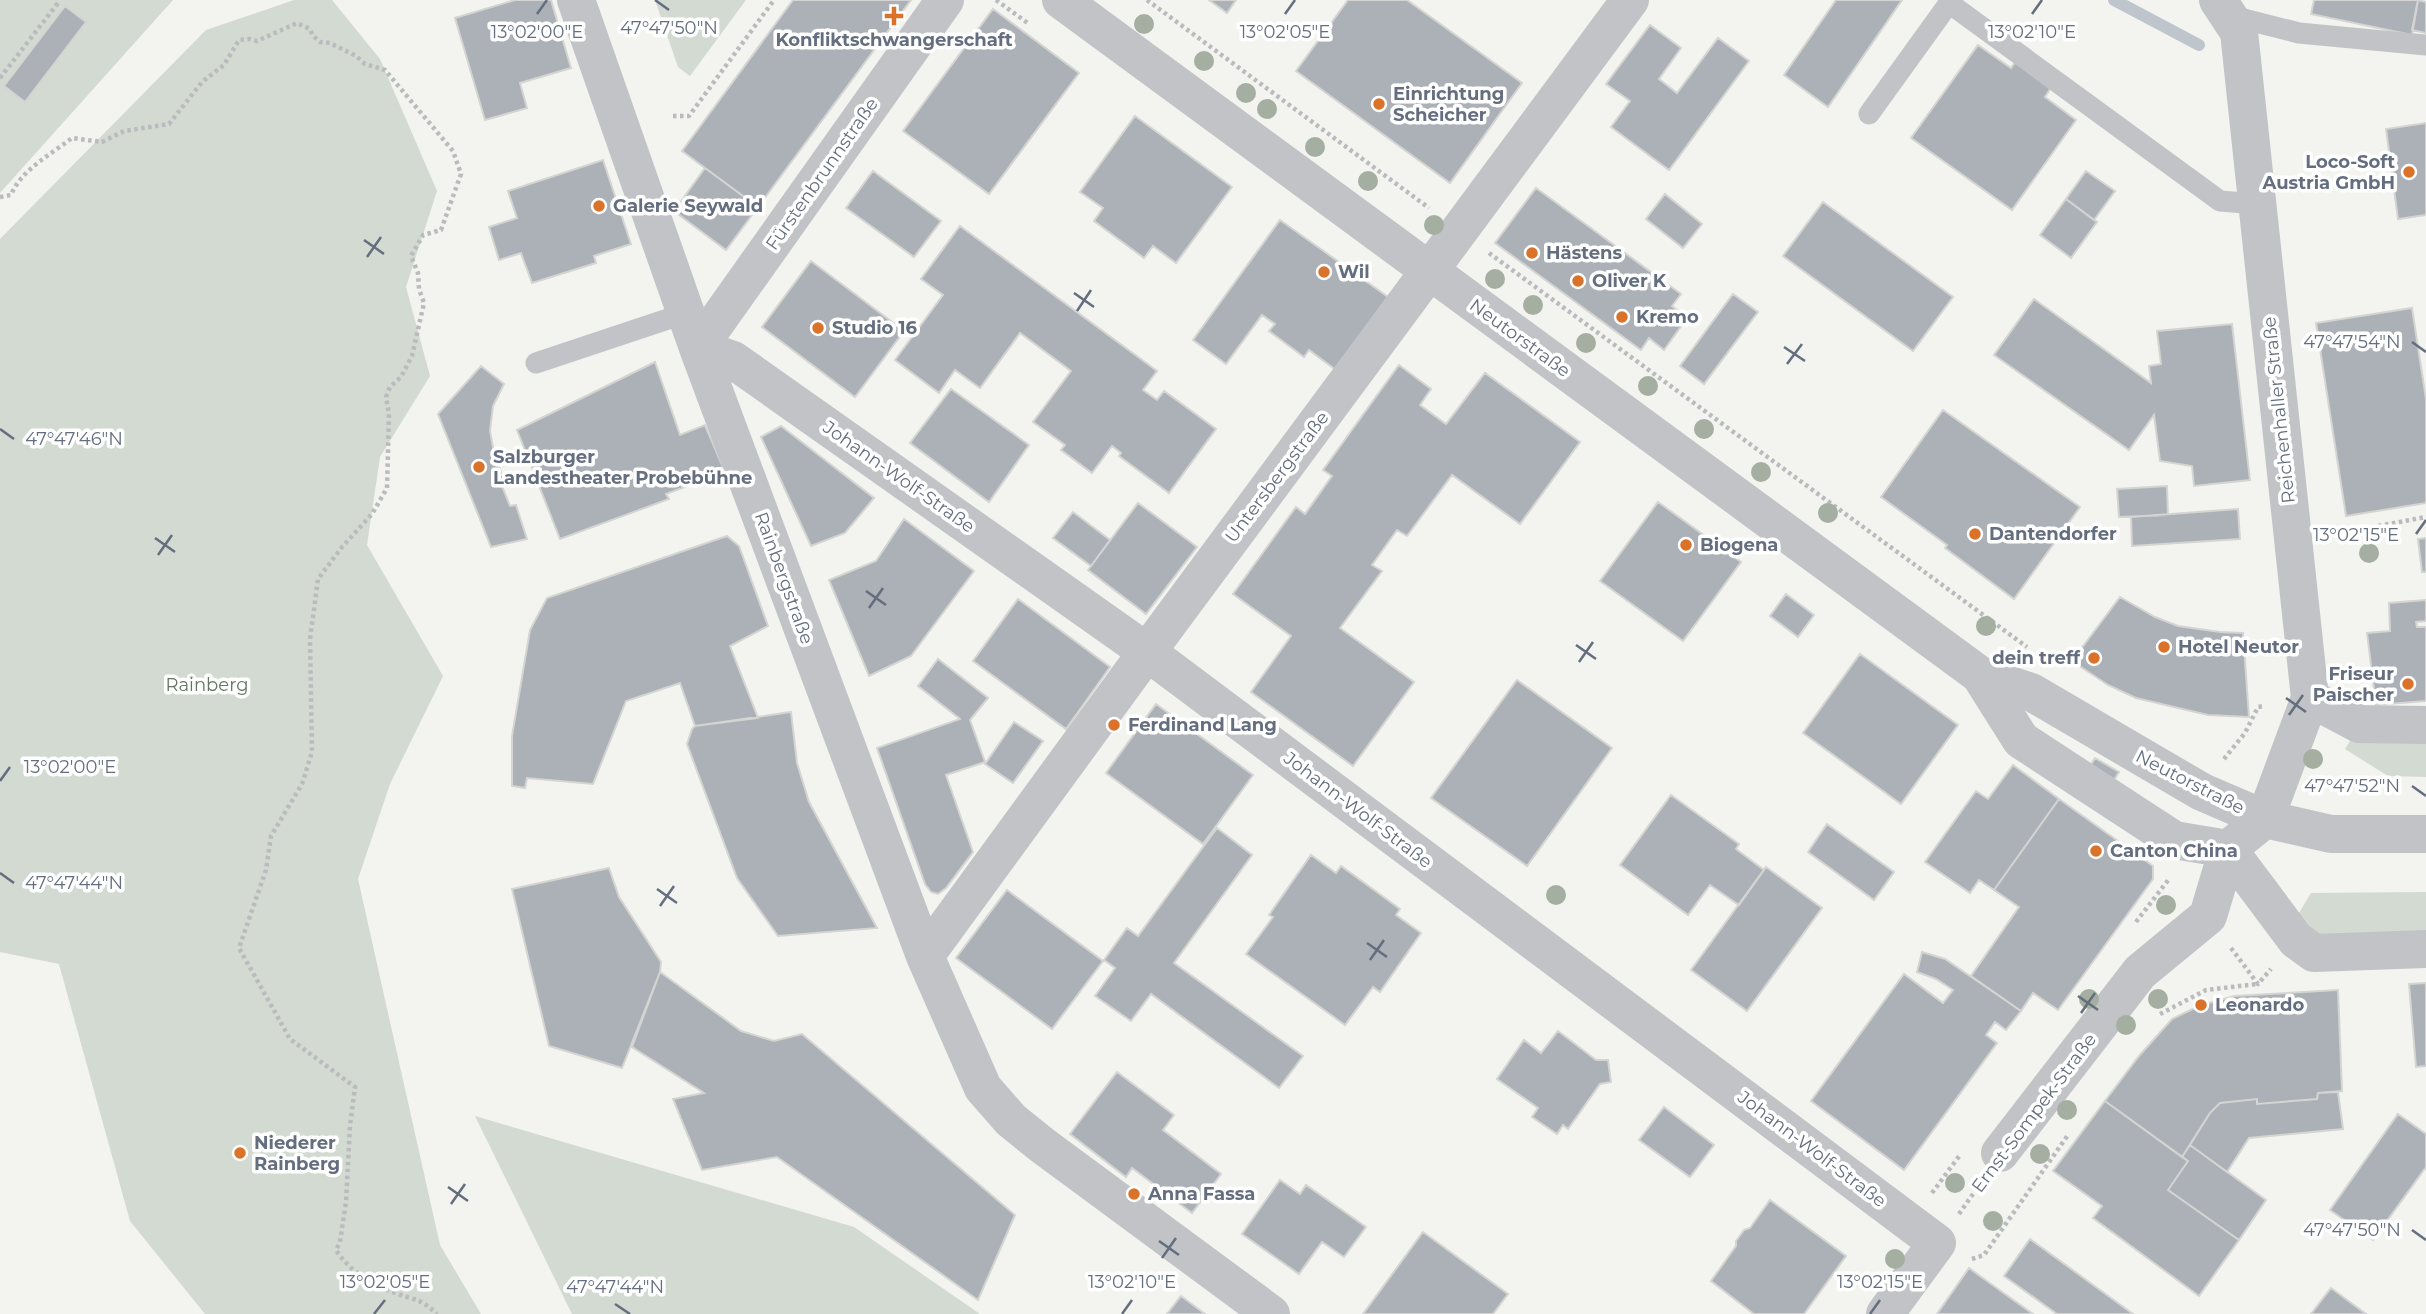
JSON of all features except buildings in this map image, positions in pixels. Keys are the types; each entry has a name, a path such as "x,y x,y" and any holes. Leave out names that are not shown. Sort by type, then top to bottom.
{"street":[{"name":"Rainbergstraße","path":"576,0 692,330 925,956 983,1088 1011,1120 1271,1314"},
{"name":"Fürstenbrunnstraße","path":"692,330 945,0"},
{"name":"Neutorstraße","path":"1062,0 1980,675 2031,692 2202,792 2265,819 2228,849 2174,840 2021,740 1980,675"},
{"name":"Untersbergstraße","path":"925,956 1630,0"},
{"name":"Reichenhaller Straße","path":"2223,7 2239,32 2310,698 2265,819"},
{"name":"Johann-Wolf-Straße","path":"692,330 1147,652 1953,1251"},
{"path":"2310,698 2359,724 2426,725"},
{"path":"2265,819 2331,834 2426,834"},
{"path":"2228,849 2296,940 2314,953 2426,949"},
{"name":"Ernst-Sompek-Straße","path":"2000,1153 2140,972 2208,916 2228,849"},
{"path":"1885,1314 1953,1251"}],"lane":[{"path":"1870,114 1949,3 2220,201 2257,204"},
{"path":"2223,7 2299,33 2426,45"},
{"path":"536,363 692,330"}],"path":[{"path":"673,116 689,116 774,0"},
{"path":"1146,0 2030,649"},
{"path":"0,78 58,3"},
{"path":"0,197 12,195 17,181 72,138 102,142 124,131 169,124 202,82 224,65 239,40 250,38 257,41 297,23 310,29 313,37 320,42 330,43 356,56 365,64 385,70 453,151 461,174 441,230 423,235 411,256 418,273 419,289 424,303 412,356 386,397 389,414 387,488 372,514 318,579 310,639 312,752 302,783 271,836 266,870 239,948 290,1039 355,1087 346,1202 340,1242 336,1250 346,1265 379,1287 402,1296 417,1298 438,1314"},
{"path":"2293,541 2426,517"},
{"path":"2152,1024 2160,1013 2206,990 2258,984"},
{"path":"1953,1251 1984,1255 2070,1132"},
{"name":"Ernst-Sompek-Straße","path":"1953,1251 1972,1197 2000,1153"}],"green space":[{"path":"0,0 173,0 0,193"},
{"name":"Rainberg","path":"294,0 332,0 380,59 437,191 406,287 430,376 380,457 367,545 443,676 390,784 358,879 440,1245 481,1314 205,1314 130,1221 59,964 0,952 0,239 206,30"},
{"path":"655,0 746,0 690,76 678,67"},
{"path":"2426,739 2426,777 2388,776 2345,749 2350,741"},
{"path":"2426,892 2426,931 2322,939 2294,921 2311,893"},
{"path":"475,1116 854,1227 980,1314 572,1314"}],"waterway":[{"path":"2114,0 2199,45"}],"place":[{"name":"Konfliktschwangerschaft","path":"894,16"},
{"name":"Einrichtung Scheicher","path":"1379,104"},
{"name":"Loco-Soft Austria GmbH","path":"2409,172"},
{"name":"Galerie Seywald","path":"599,206"},
{"name":"Hästens","path":"1532,253"},
{"name":"Wil","path":"1324,272"},
{"name":"Oliver K","path":"1578,281"},
{"name":"Kremo","path":"1622,317"},
{"name":"Studio 16","path":"818,328"},
{"name":"Salzburger Landestheater Probebühne","path":"479,467"},
{"name":"Dantendorfer","path":"1975,534"},
{"name":"Biogena","path":"1686,545"},
{"name":"Hotel Neutor","path":"2164,647"},
{"name":"dein treff","path":"2094,658"},
{"name":"Friseur Paischer","path":"2408,684"},
{"name":"Ferdinand Lang","path":"1114,725"},
{"name":"Canton China","path":"2096,851"},
{"name":"Leonardo","path":"2201,1005"},
{"name":"Niederer Rainberg","path":"240,1153"},
{"name":"Anna Fassa","path":"1134,1194"}]}
